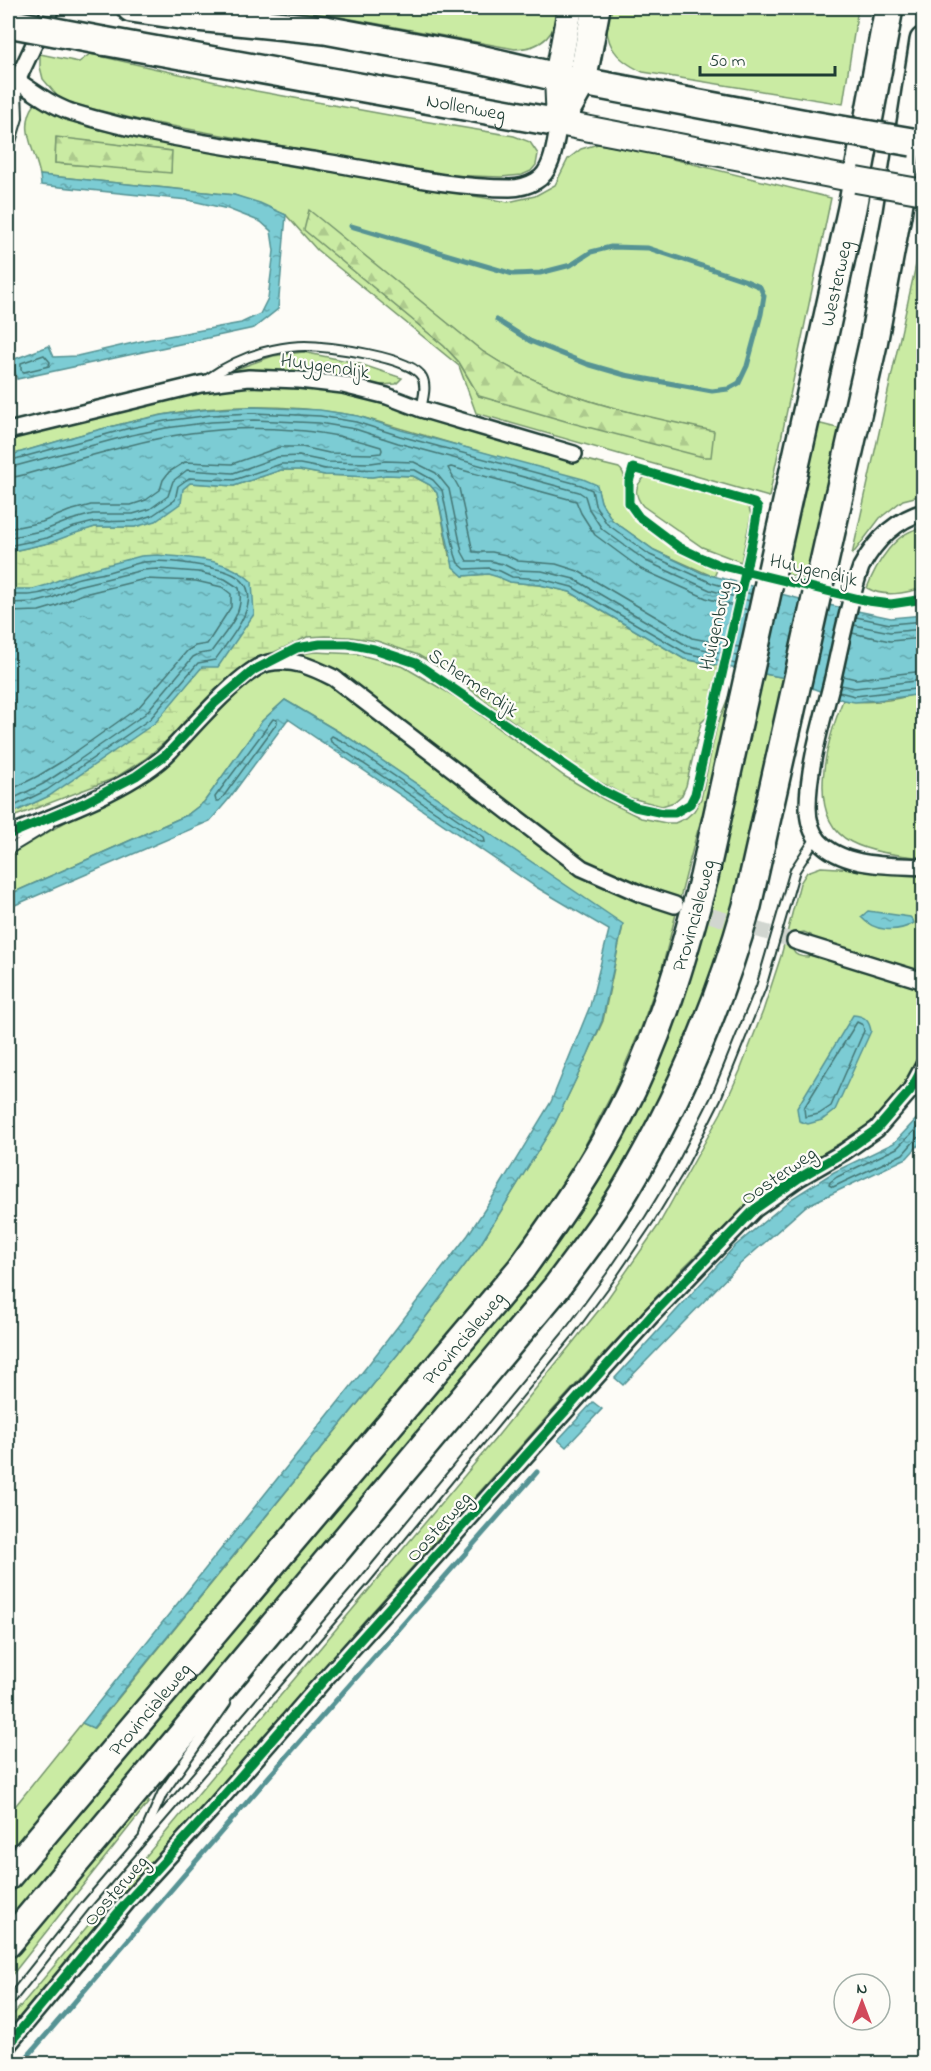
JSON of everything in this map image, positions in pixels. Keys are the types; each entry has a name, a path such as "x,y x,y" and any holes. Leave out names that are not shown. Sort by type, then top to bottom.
{"highway":[{"path":"131,8 325,30 475,58 570,80 924,145"},
{"path":"559,123 570,80 596,8"},
{"name":"Westerweg","path":"743,701 852,208 889,8"},
{"name":"Nollenweg","path":"8,23 559,123"},
{"path":"921,75 924,41"},
{"name":"Provincialeweg","path":"8,1942 556,1288 602,1227 626,1189 682,1082 734,954 747,906 825,568 873,344 921,75"},
{"name":"Provincialeweg","path":"8,1876 521,1269 586,1174 620,1114 644,1062 685,950 704,877 743,701"}],"main road":[{"path":"570,8 570,80"},
{"name":"Nollenweg","path":"559,123 924,192"}],"street":[{"path":"8,100 51,8"},
{"path":"16,80 49,102 69,111 135,129 182,139 461,185 513,189 536,182 545,172 551,160 559,123"},
{"name":"Huygendijk","path":"8,431 201,384 249,378 299,380 343,385 387,396 421,409 574,454"},
{"name":"Huygendijk","path":"816,838 809,821 808,808 814,757 861,567 873,546 895,525 906,518 924,512"},
{"path":"8,835 84,803 136,776 167,754 216,703 254,670 267,663 299,662 334,678 582,868 640,894 675,905"},
{"path":"816,838 830,850 849,858 875,863 924,867"},
{"path":"795,940 924,981"},
{"name":"Oosterweg","path":"8,2045 127,1902 212,1810 325,1679 651,1316 755,1209 877,1129 910,1091 924,1065"}],"lane":[{"path":"8,152 18,118 16,80"},
{"path":"201,384 227,366 273,350 305,346 387,358 411,366 422,377 424,392 421,409"},
{"path":"8,850 84,803"},
{"path":"8,2003 31,1971 357,1589 568,1334 611,1276 649,1220 716,1098 761,987 795,870 816,838"},
{"name":"Provincialeweg","path":"233,1689 246,1659"},
{"path":"141,1842 162,1794 228,1699"}],"green space":[{"path":"353,7 467,14 504,12 516,8 561,8 547,38 534,46 515,49 335,16 243,8"},
{"path":"606,8 743,8 807,11 811,8 858,8 843,104 643,72 624,61 612,48 607,30"},
{"path":"40,54 79,62 90,54 256,91 514,136 530,142 538,154 536,165 531,171 522,175 501,177 443,175 139,120 69,103 58,97 43,79"},
{"path":"35,104 100,130 508,202 535,196 555,185 568,159 581,149 598,144 636,150 831,198 769,497 476,413 459,366 317,250 286,215 234,195 40,175 29,139 30,113","holes":["56,138 171,151 171,172 55,163","309,211 482,351 502,364 566,393 657,419 479,396 459,362 444,346 305,230"]},
{"path":"56,137 172,151 171,173 55,163"},
{"path":"309,210 482,351 537,381 594,402 714,431 711,457 703,457 572,423 479,396 459,362 444,346 304,230"},
{"path":"923,233 923,495 903,500 880,518 852,555"},
{"path":"303,352 357,363 402,378 396,384 380,385 308,376 231,371 273,356"},
{"path":"251,384 297,385 342,391 533,447 619,468 625,480 625,504 640,523 666,542 717,570 714,577 654,550 612,520 601,502 597,486 358,416 334,412 260,407 186,411 123,424 8,456 8,439 198,391"},
{"path":"817,423 845,430 809,579 785,574"},
{"path":"281,470 299,470 325,475 413,476 430,485 437,493 449,555 463,576 488,574 510,582 540,585 570,592 684,659 718,666 707,717 701,723 682,795 674,802 662,806 627,797 575,768 447,672 418,655 377,641 326,636 307,637 268,655 243,670 145,759 115,778 8,819 8,815 49,796 8,772 8,552 49,543 95,527 135,527 190,483 234,486"},
{"path":"645,477 749,508 751,515 741,562 702,547 643,506 636,491"},
{"path":"923,528 923,588 888,594 867,588 888,550 904,535"},
{"path":"314,652 357,654 404,667 459,699 564,776 641,818 666,823 675,823 686,818 694,811 701,799 717,725 730,693 711,787 661,972 641,1028 614,1090 552,1208 471,1316 8,1860 8,1815 82,1723 94,1728 398,1354 480,1245 555,1123 603,1021 623,925 349,738 285,700 262,721 204,802 187,815 8,895 8,856 79,814 255,676 298,655"},
{"path":"764,674 786,678 721,959 683,1058 613,1190 547,1282 8,1928 8,1890 443,1377 558,1234 708,891"},
{"path":"923,694 923,858 877,851 851,842 836,830 827,815 823,796 826,755 843,700 879,701"},
{"path":"821,867 923,873 923,969 913,971 814,941 811,935 804,932 795,934 793,944 793,951 802,957 808,957 810,953 916,986 923,991 923,1044 909,1077 888,1107 863,1129 797,1169 745,1207 684,1267 364,1621 181,1834 135,1881 8,2032 8,2021 496,1438 603,1305 658,1226 721,1113 763,1011 781,956 800,883 807,872"},
{"path":"146,1798 149,1802 8,1980 8,1959 142,1799"}],"water":[{"path":"40,175 234,195 260,203 286,215 278,309 254,328 17,379 12,360 49,346 54,357 77,356 146,340 241,323 260,314 268,298 274,251 271,231 261,222 228,209 188,200 41,185"},
{"path":"254,407 320,410 358,416 401,430 583,479 597,485 601,502 612,520 654,550 702,573 800,599 891,618 923,615 923,694 855,702 843,700 786,678 684,659 570,592 540,585 510,582 488,574 463,576 453,567 437,493 430,485 413,476 325,475 299,470 281,470 234,486 190,483 183,489 181,503 156,521 135,527 95,527 49,543 8,552 8,456 104,428 163,415"},
{"path":"158,555 208,561 232,568 242,574 252,582 254,614 218,667 202,667 155,723 49,796 8,815 8,589 33,589 73,574 141,556"},
{"path":"285,700 349,738 623,924 602,1021 588,1054 555,1123 480,1245 398,1354 93,1728 82,1723 368,1365 468,1235 498,1189 551,1102 590,1006 609,930 536,887 288,719 210,821 8,908 8,895 187,815 204,802 262,721"},
{"path":"868,911 910,917 914,923 893,929 879,928 872,926 861,917"},
{"path":"853,1015 866,1019 871,1031 835,1110 822,1120 808,1124 799,1121 797,1108"},
{"path":"923,1112 923,1140 907,1158 806,1206 739,1265 623,1385 615,1378 735,1246 791,1199 834,1172 894,1143"},
{"path":"593,1402 602,1409 566,1447 558,1440"}],"waterway":[{"path":"351,226 513,274 540,273 571,265 591,252 611,247 648,248 744,280 760,287 764,296 747,366 739,383 728,389 712,391 625,375 587,364 530,341 497,320"},
{"path":"21,2064 266,1780 537,1472"}],"tunnel":[{"path":"689,909 795,941"}],"cycle path":[{"name":"Huigenbrug","path":"8,835 84,803 136,776 167,754 215,703 254,670 297,648 320,644 348,644 374,649 416,663 603,791 635,807 675,813 690,804 695,794 753,538 758,508 754,503 633,468 629,482 629,503 639,517 679,547 702,558 719,565 868,601 891,604 924,599"},
{"path":"8,2045 127,1902 651,1316 755,1209 877,1129 910,1091 924,1065"}]}
